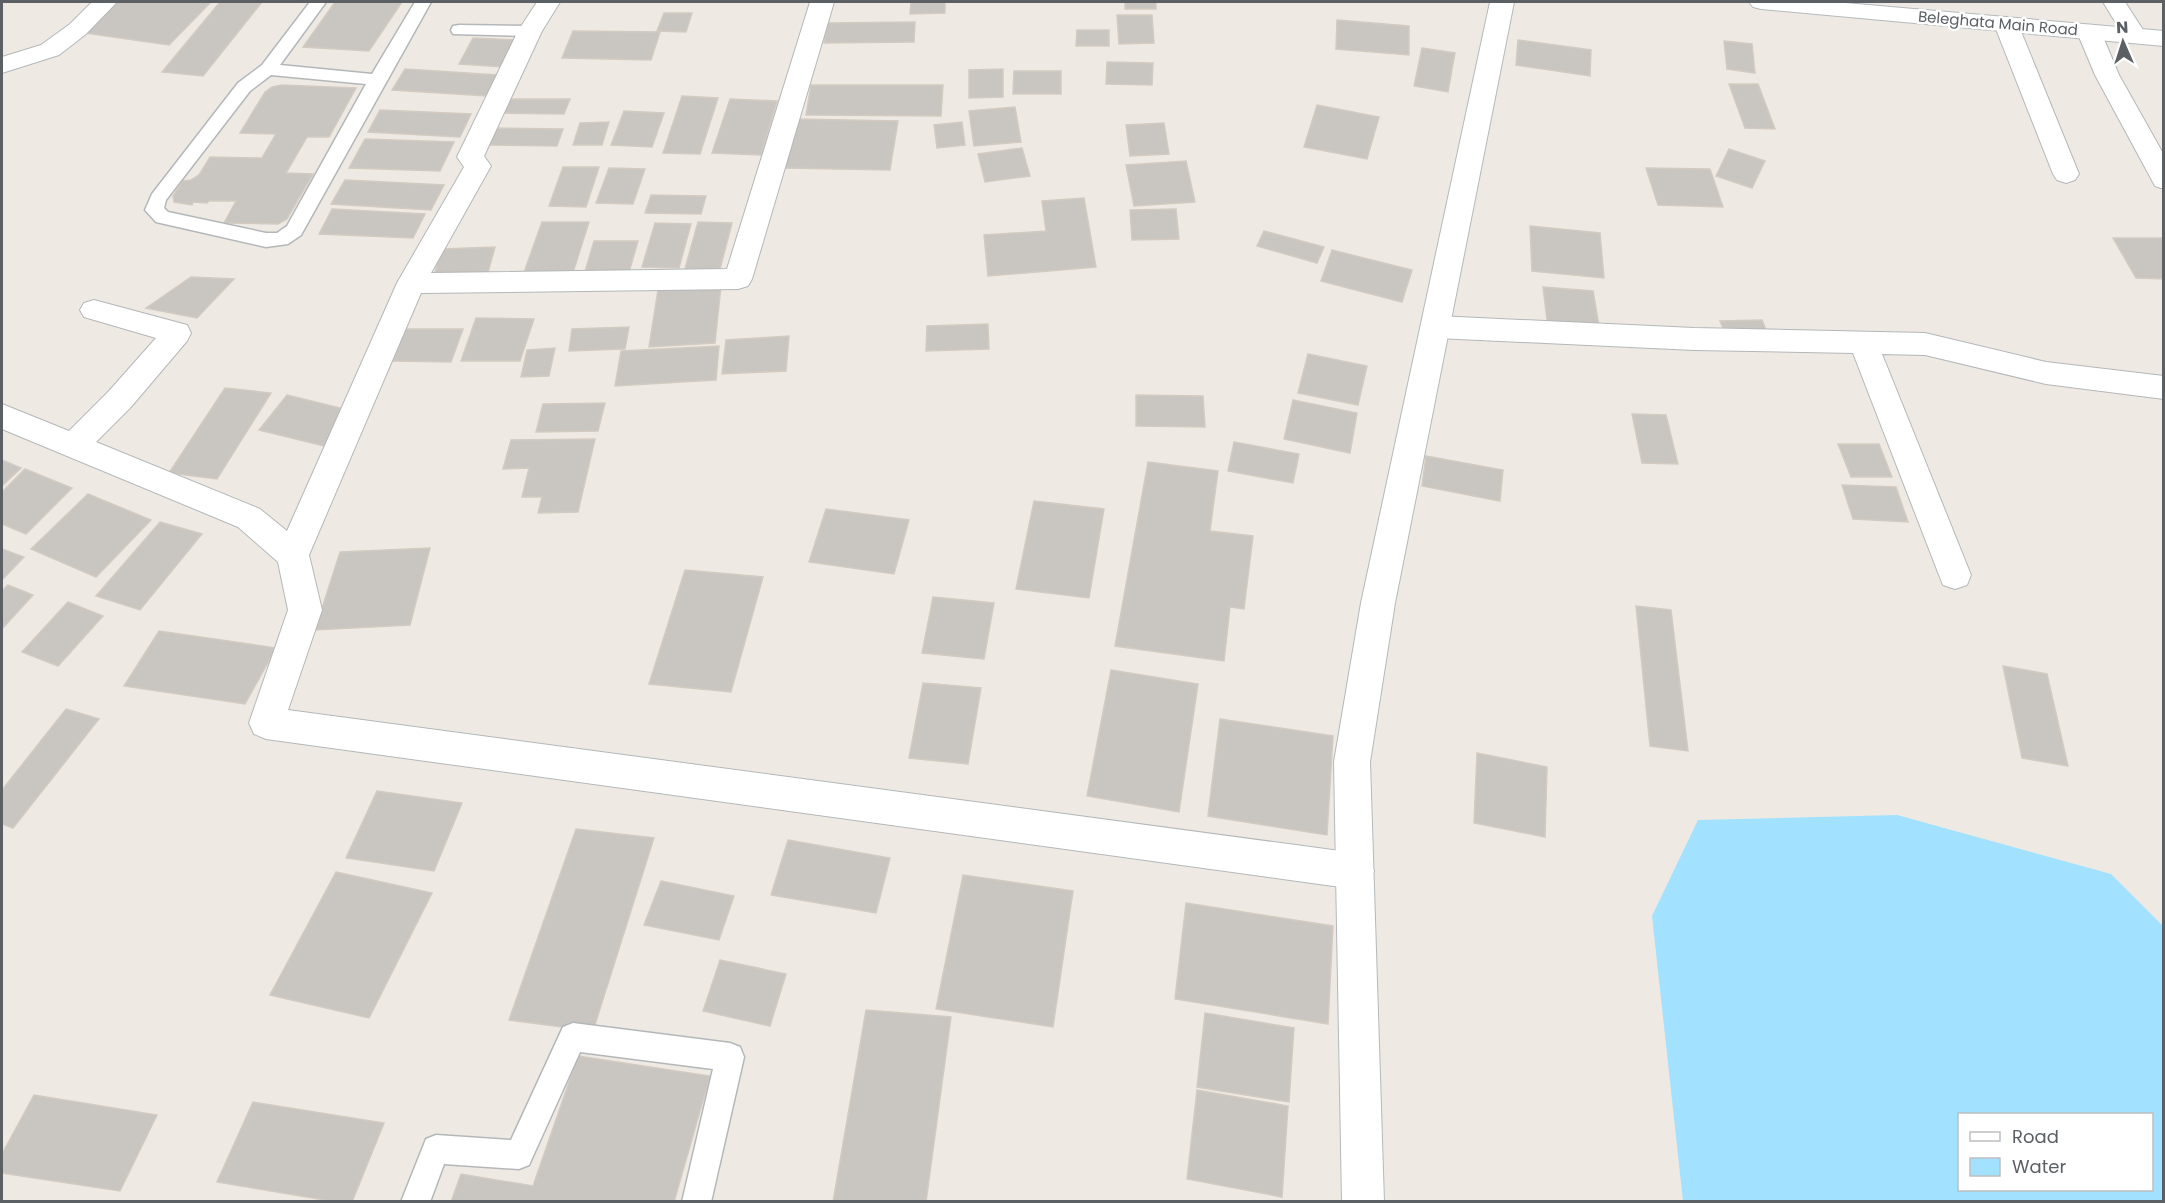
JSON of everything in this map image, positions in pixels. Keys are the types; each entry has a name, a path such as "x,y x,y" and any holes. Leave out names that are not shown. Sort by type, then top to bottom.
{"street":[{"path":"2,65 50,51 78,29 105,2"},
{"path":"548,2 530,31 470,157 478,166 411,283 293,555 305,610 267,723 1355,871"},
{"path":"411,283 738,279 822,2"},
{"path":"1363,1202 1352,762 1378,603 1437,327 1502,2"},
{"name":"Beleghata Main Road","path":"1761,2 2163,39"},
{"path":"2114,2 2135,36"},
{"path":"2006,24 2066,174"},
{"path":"2090,32 2107,75 2163,180"},
{"path":"73,446 120,399 177,333 94,310"},
{"path":"1437,327 1694,339 1925,344 2046,373 2163,388"},
{"path":"1864,344 1955,575"},
{"path":"2,416 249,518 293,555"}],"lane":[{"path":"318,2 268,69 244,87 158,198 154,210 162,217 266,240 281,239 294,230 423,2"},
{"path":"459,30 530,31"},
{"path":"268,69 377,80"},
{"path":"415,1202 436,1149 519,1155 573,1037 730,1057 696,1202"}],"water":[{"path":"1897,815 2111,874 2163,926 2163,1201 1683,1201 1652,916 1698,820"}],"building":[{"path":"118,2 211,2 169,45 85,33"},
{"path":"220,2 262,2 203,76 162,72"},
{"path":"335,2 402,2 369,51 303,47"},
{"path":"911,2 945,2 945,13 910,14"},
{"path":"1125,2 1156,2 1156,9 1125,9"},
{"path":"664,13 692,13 686,32 657,31"},
{"path":"1117,15 1152,15 1154,43 1119,44"},
{"path":"1337,20 1409,26 1409,55 1336,49"},
{"path":"915,22 914,42 824,43 826,23"},
{"path":"1077,30 1109,30 1109,46 1076,46"},
{"path":"573,31 660,32 651,60 562,58"},
{"path":"473,38 518,40 505,67 459,64"},
{"path":"1518,40 1591,50 1590,76 1516,65"},
{"path":"1724,41 1752,44 1755,73 1727,69"},
{"path":"1422,48 1455,53 1448,92 1414,86"},
{"path":"1107,62 1153,63 1152,85 1106,84"},
{"path":"405,69 498,75 487,96 392,90"},
{"path":"1003,69 1003,97 969,98 969,70"},
{"path":"1014,71 1061,71 1061,94 1013,94"},
{"path":"1729,84 1758,84 1775,129 1745,128"},
{"path":"282,85 356,88 329,137 307,137 286,173 313,174 287,219 278,224 224,223 236,201 193,202 192,205 174,202 173,196 183,181 191,180 199,175 210,157 262,158 276,134 240,133 265,92 272,87"},
{"path":"811,85 943,85 941,116 806,115"},
{"path":"682,96 718,98 700,154 663,153"},
{"path":"503,99 570,99 564,114 498,113"},
{"path":"730,99 777,101 761,155 712,153"},
{"path":"1317,105 1379,117 1367,159 1304,147"},
{"path":"1015,107 1021,142 974,146 969,111"},
{"path":"380,110 471,114 460,137 368,132"},
{"path":"624,111 664,113 652,147 611,145"},
{"path":"796,119 898,121 890,170 785,168"},
{"path":"609,122 602,145 573,145 580,123"},
{"path":"962,122 965,145 937,148 934,125"},
{"path":"1164,123 1169,154 1130,156 1126,125"},
{"path":"492,128 563,129 557,146 485,145"},
{"path":"365,139 454,142 440,171 349,168"},
{"path":"1022,148 1030,176 985,182 978,154"},
{"path":"1729,149 1765,161 1752,188 1716,176"},
{"path":"1186,161 1195,202 1134,206 1126,165"},
{"path":"563,167 599,167 586,207 549,206"},
{"path":"609,168 645,169 633,204 596,203"},
{"path":"1646,168 1710,169 1723,207 1658,205"},
{"path":"345,180 444,185 431,210 331,204"},
{"path":"651,195 706,196 701,214 645,213"},
{"path":"1084,198 1096,267 988,276 984,235 1046,231 1042,201"},
{"path":"332,209 425,214 413,238 319,234"},
{"path":"1176,209 1179,239 1132,240 1130,210"},
{"path":"542,222 589,222 571,279 522,278"},
{"path":"698,222 732,223 719,273 684,272"},
{"path":"655,223 691,224 679,268 642,267"},
{"path":"1530,226 1600,233 1604,278 1532,271"},
{"path":"1264,231 1324,247 1317,263 1257,246"},
{"path":"2113,238 2164,238 2164,279 2136,278"},
{"path":"594,241 638,241 628,276 584,275"},
{"path":"495,247 486,280 432,282 442,249"},
{"path":"1332,250 1412,270 1402,302 1321,281"},
{"path":"191,277 234,279 197,318 146,308"},
{"path":"721,286 715,343 649,347 658,290"},
{"path":"1543,287 1593,291 1600,332 1548,328"},
{"path":"476,318 534,319 520,361 461,361"},
{"path":"1762,320 1769,337 1727,338 1720,321"},
{"path":"988,324 989,349 926,351 927,326"},
{"path":"629,327 625,349 569,351 572,329"},
{"path":"406,329 463,329 451,362 393,361"},
{"path":"789,336 786,371 722,374 726,340"},
{"path":"719,346 716,380 615,386 621,351"},
{"path":"555,348 549,376 521,377 527,350"},
{"path":"1308,354 1367,366 1358,405 1298,393"},
{"path":"225,388 271,393 217,479 169,473"},
{"path":"287,395 360,413 332,448 259,430"},
{"path":"1136,395 1203,396 1205,427 1136,426"},
{"path":"1293,400 1357,413 1350,453 1284,439"},
{"path":"605,403 598,431 536,432 543,404"},
{"path":"1632,414 1666,415 1678,464 1642,463"},
{"path":"595,439 578,512 538,513 542,497 522,497 529,468 503,469 511,440"},
{"path":"1234,442 1299,454 1293,483 1228,471"},
{"path":"1838,444 1879,444 1892,477 1851,477"},
{"path":"1426,456 1503,470 1500,501 1422,486"},
{"path":"2,460 21,468 2,486"},
{"path":"1148,462 1218,471 1210,531 1253,536 1244,609 1230,607 1224,661 1115,646"},
{"path":"25,469 72,488 26,534 2,524 2,492"},
{"path":"1842,485 1896,487 1908,522 1853,519"},
{"path":"88,494 151,520 96,577 31,549"},
{"path":"1034,501 1104,509 1089,598 1016,589"},
{"path":"826,509 909,520 894,574 809,562"},
{"path":"160,522 202,534 140,610 96,596"},
{"path":"430,548 410,625 315,630 340,552"},
{"path":"2,549 24,557 2,580"},
{"path":"685,570 763,577 731,692 649,684"},
{"path":"8,585 33,595 2,629 2,591"},
{"path":"933,597 994,603 984,659 922,653"},
{"path":"68,602 103,616 58,666 22,652"},
{"path":"1636,606 1671,610 1688,751 1650,746"},
{"path":"159,631 276,648 245,704 124,686"},
{"path":"2003,666 2047,674 2068,766 2022,758"},
{"path":"1111,670 1198,684 1179,812 1087,796"},
{"path":"923,683 981,688 968,764 909,758"},
{"path":"66,709 99,719 13,828 2,824 2,790"},
{"path":"1220,719 1333,736 1327,835 1208,816"},
{"path":"1477,753 1547,767 1545,837 1474,823"},
{"path":"377,791 462,803 434,871 346,858"},
{"path":"576,829 654,838 593,1031 509,1020"},
{"path":"788,840 890,858 876,913 771,895"},
{"path":"336,872 432,893 369,1018 270,995"},
{"path":"963,875 1073,891 1053,1027 936,1009"},
{"path":"661,881 734,896 719,940 644,925"},
{"path":"1186,903 1333,926 1328,1024 1175,999"},
{"path":"720,960 786,974 770,1026 703,1011"},
{"path":"866,1010 951,1017 926,1202 833,1202"},
{"path":"1205,1013 1294,1028 1289,1102 1197,1087"},
{"path":"578,1056 710,1076 674,1202 451,1202 461,1174 533,1186"},
{"path":"1197,1090 1288,1106 1282,1197 1187,1179"},
{"path":"34,1095 157,1115 120,1191 2,1173 2,1154"},
{"path":"253,1102 384,1123 352,1202 337,1202 217,1182"}]}
